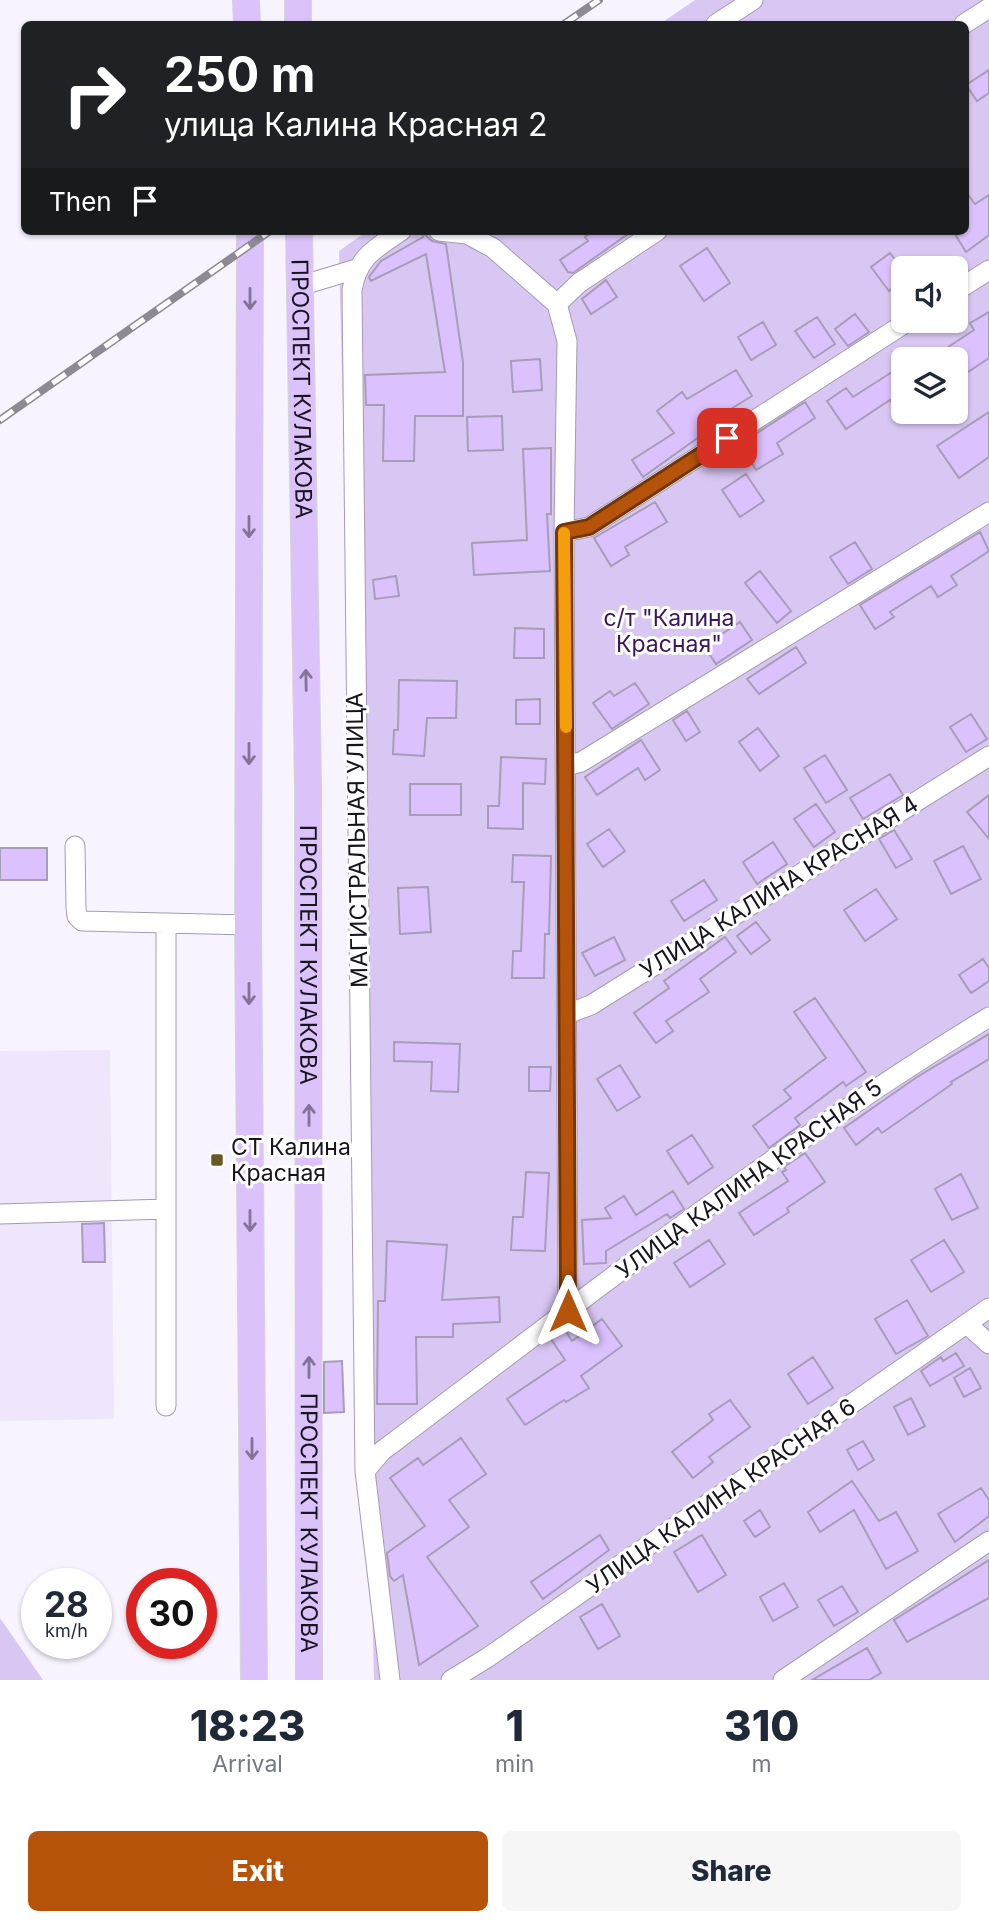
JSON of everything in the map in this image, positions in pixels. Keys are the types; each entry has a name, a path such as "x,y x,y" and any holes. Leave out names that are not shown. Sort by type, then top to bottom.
{"main road":[{"path":"246,0 247,21"},
{"path":"298,0 298,21"},
{"path":"250,235 248,925 254,1680"},
{"name":"ПРОСПЕКТ КУЛАКОВА","path":"299,235 308,786 309,1680"}],"street":[{"path":"721,21 753,0"},
{"path":"969,21 989,8"},
{"path":"300,286 356,269 368,254 395,235"},
{"path":"469,235 493,248 557,304 567,341 564,532 568,1311"},
{"path":"557,304 579,283 651,235"},
{"name":"МАГИСТРАЛЬНАЯ УЛИЦА","path":"356,269 352,290 352,353 365,1471 390,1680"},
{"path":"968,283 989,270"},
{"path":"564,532 589,527 891,332"},
{"path":"566,766 581,762 989,512"},
{"name":"УЛИЦА КАЛИНА КРАСНАЯ 4","path":"567,1014 591,1005 989,756"},
{"path":"75,846 77,916 82,920 248,925"},
{"path":"166,923 166,1406"},
{"name":"УЛИЦА КАЛИНА КРАСНАЯ 5","path":"365,1471 382,1451 568,1311 886,1080 989,1017"},
{"path":"0,1214 166,1209"},
{"name":"УЛИЦА КАЛИНА КРАСНАЯ 6","path":"450,1680 498,1650 989,1308"},
{"path":"967,1324 989,1344"},
{"path":"783,1680 989,1541"}],"shaded area":[{"path":"110,1050 114,1419 0,1421 0,1051"}],"green space":[{"name":"с/т \"Калина Красная\"","path":"695,0 989,0 989,1680 374,1680 339,251 361,235 969,235 969,21 664,21"},
{"path":"0,1618 21,1648 21,1659 28,1659 43,1680 0,1680"}],"building":[{"path":"989,70 989,93 977,101 969,89 969,83"},
{"path":"989,195 989,235 966,252 955,235 969,235 969,196 975,204"},
{"path":"425,235 432,241 446,244 463,362 463,416 415,416 414,461 383,461 384,405 366,405 365,375 445,372 426,254 371,281 369,277 381,261"},
{"path":"626,235 573,273 568,272 560,260 588,241 585,237"},
{"path":"707,248 730,283 704,301 680,266"},
{"path":"890,253 892,256 891,289 889,291 871,267"},
{"path":"606,280 617,297 591,314 582,299"},
{"path":"989,312 989,358 968,372 968,347 948,347 974,330 970,323"},
{"path":"855,314 869,332 848,346 835,329"},
{"path":"817,317 835,344 814,358 795,331"},
{"path":"763,322 776,345 751,360 738,337"},
{"path":"540,359 542,390 513,392 511,361"},
{"path":"736,370 752,396 706,424 710,429 643,477 632,460 674,433 657,411 682,392 687,399"},
{"path":"891,373 891,402 846,429 827,401 846,388 853,397"},
{"path":"805,402 815,418 777,443 783,454 756,470 740,444"},
{"path":"989,412 989,457 959,478 937,446"},
{"path":"502,416 503,450 468,451 467,417"},
{"path":"551,448 551,514 547,514 550,571 474,575 472,543 527,540 523,449"},
{"path":"746,474 764,501 740,517 722,490"},
{"path":"655,502 667,522 625,547 629,555 611,566 594,538"},
{"path":"980,532 989,551 951,576 957,585 938,597 931,586 890,612 894,617 875,629 860,605"},
{"path":"855,542 872,569 848,584 830,557"},
{"path":"760,571 791,611 777,623 745,583"},
{"path":"396,576 399,596 375,599 373,580"},
{"path":"740,622 752,640 716,664 704,646"},
{"path":"515,628 544,629 544,658 514,658"},
{"path":"796,647 806,663 759,694 747,679"},
{"path":"399,680 457,681 456,718 427,718 424,756 393,754 394,730 398,730"},
{"path":"635,683 649,704 612,729 593,703 610,691 614,696"},
{"path":"540,699 540,724 516,724 516,700"},
{"path":"687,711 700,732 686,741 673,720"},
{"path":"971,714 987,739 966,752 950,727"},
{"path":"758,728 779,756 760,771 739,742"},
{"path":"641,740 660,770 645,780 638,768 597,795 585,777"},
{"path":"825,755 847,790 826,803 804,768"},
{"path":"501,757 546,759 545,784 523,783 523,829 488,828 488,806 499,806"},
{"path":"890,774 903,795 863,819 850,798"},
{"path":"410,784 461,784 461,815 410,815"},
{"path":"989,795 989,839 967,812"},
{"path":"816,804 835,832 814,847 794,819"},
{"path":"609,829 625,851 603,867 587,844"},
{"path":"894,830 912,859 896,868 879,839"},
{"path":"773,842 787,864 757,884 743,862"},
{"path":"963,846 981,879 951,894 934,861"},
{"path":"0,848 47,848 47,880 0,880"},
{"path":"513,855 551,856 549,934 545,934 544,978 512,978 513,951 521,951 524,882 512,882"},
{"path":"704,880 717,900 684,921 671,901"},
{"path":"428,887 431,932 400,934 398,888"},
{"path":"876,889 897,919 865,941 844,910"},
{"path":"756,922 770,940 751,954 737,936"},
{"path":"614,937 625,960 595,976 582,953"},
{"path":"725,937 736,952 700,979 709,992 666,1021 673,1031 656,1043 634,1013 669,988 664,981"},
{"path":"983,959 989,968 989,981 971,993 959,975"},
{"path":"815,998 866,1072 846,1086 843,1082 795,1118 800,1125 769,1148 753,1126 791,1098 784,1090 826,1058 794,1012"},
{"path":"989,1034 989,1059 951,1082 952,1084 882,1133 878,1128 856,1145 844,1128 917,1077"},
{"path":"394,1042 460,1044 458,1092 431,1091 432,1062 394,1061"},
{"path":"620,1065 640,1097 617,1111 597,1079"},
{"path":"529,1067 551,1067 550,1091 529,1091"},
{"path":"692,1135 713,1167 688,1184 667,1151"},
{"path":"805,1153 825,1182 787,1208 789,1212 754,1235 739,1213 788,1181 782,1172 786,1170 784,1167"},
{"path":"526,1172 549,1173 545,1251 511,1250 513,1217 523,1217"},
{"path":"961,1174 978,1208 952,1220 935,1189"},
{"path":"673,1191 684,1209 670,1218 667,1214 606,1251 606,1263 584,1264 582,1220 611,1218 605,1208 624,1196 636,1215"},
{"path":"104,1223 105,1262 83,1262 82,1224"},
{"path":"709,1240 725,1264 690,1287 674,1263"},
{"path":"944,1240 964,1272 931,1292 911,1260"},
{"path":"387,1241 447,1245 442,1300 499,1297 500,1322 453,1324 453,1337 416,1337 417,1404 377,1404 378,1301 385,1301"},
{"path":"907,1300 928,1336 896,1354 875,1319"},
{"path":"602,1319 622,1346 581,1376 589,1388 566,1402 564,1400 525,1425 507,1399 565,1360 551,1339 565,1330 572,1341"},
{"path":"956,1353 964,1366 930,1386 921,1371 941,1357 943,1361"},
{"path":"813,1357 833,1388 808,1404 788,1374"},
{"path":"342,1361 344,1412 324,1413 324,1362"},
{"path":"970,1368 981,1388 964,1397 954,1378"},
{"path":"911,1398 925,1426 908,1435 894,1407"},
{"path":"730,1400 750,1427 709,1457 713,1462 693,1478 672,1452 713,1420 709,1414"},
{"path":"461,1438 486,1474 449,1500 469,1527 427,1557 478,1626 419,1665 403,1575 394,1581 390,1576 387,1553 425,1526 390,1478 418,1458 423,1465"},
{"path":"863,1441 874,1460 858,1470 847,1450"},
{"path":"852,1481 879,1521 896,1512 918,1551 886,1569 854,1510 820,1532 808,1512"},
{"path":"981,1488 989,1500 989,1516 955,1542 938,1514"},
{"path":"760,1510 770,1527 755,1537 744,1521"},
{"path":"600,1535 609,1550 543,1599 531,1582"},
{"path":"702,1535 726,1575 698,1592 674,1552"},
{"path":"989,1560 989,1598 907,1642 894,1620"},
{"path":"784,1583 798,1607 773,1621 760,1597"},
{"path":"842,1586 858,1612 834,1626 818,1600"},
{"path":"602,1604 620,1636 598,1649 580,1617"},
{"path":"867,1648 881,1673 869,1680 812,1680"}],"railway":[{"path":"568,21 599,0"},
{"path":"0,420 264,235"}],"slow traffic":[{"path":"564,533 566,727"}],"place":[{"name":"СТ Калина Красная","path":"217,1160"}],"route":[{"path":"568,1311 564,532 589,527 727,438"}]}
